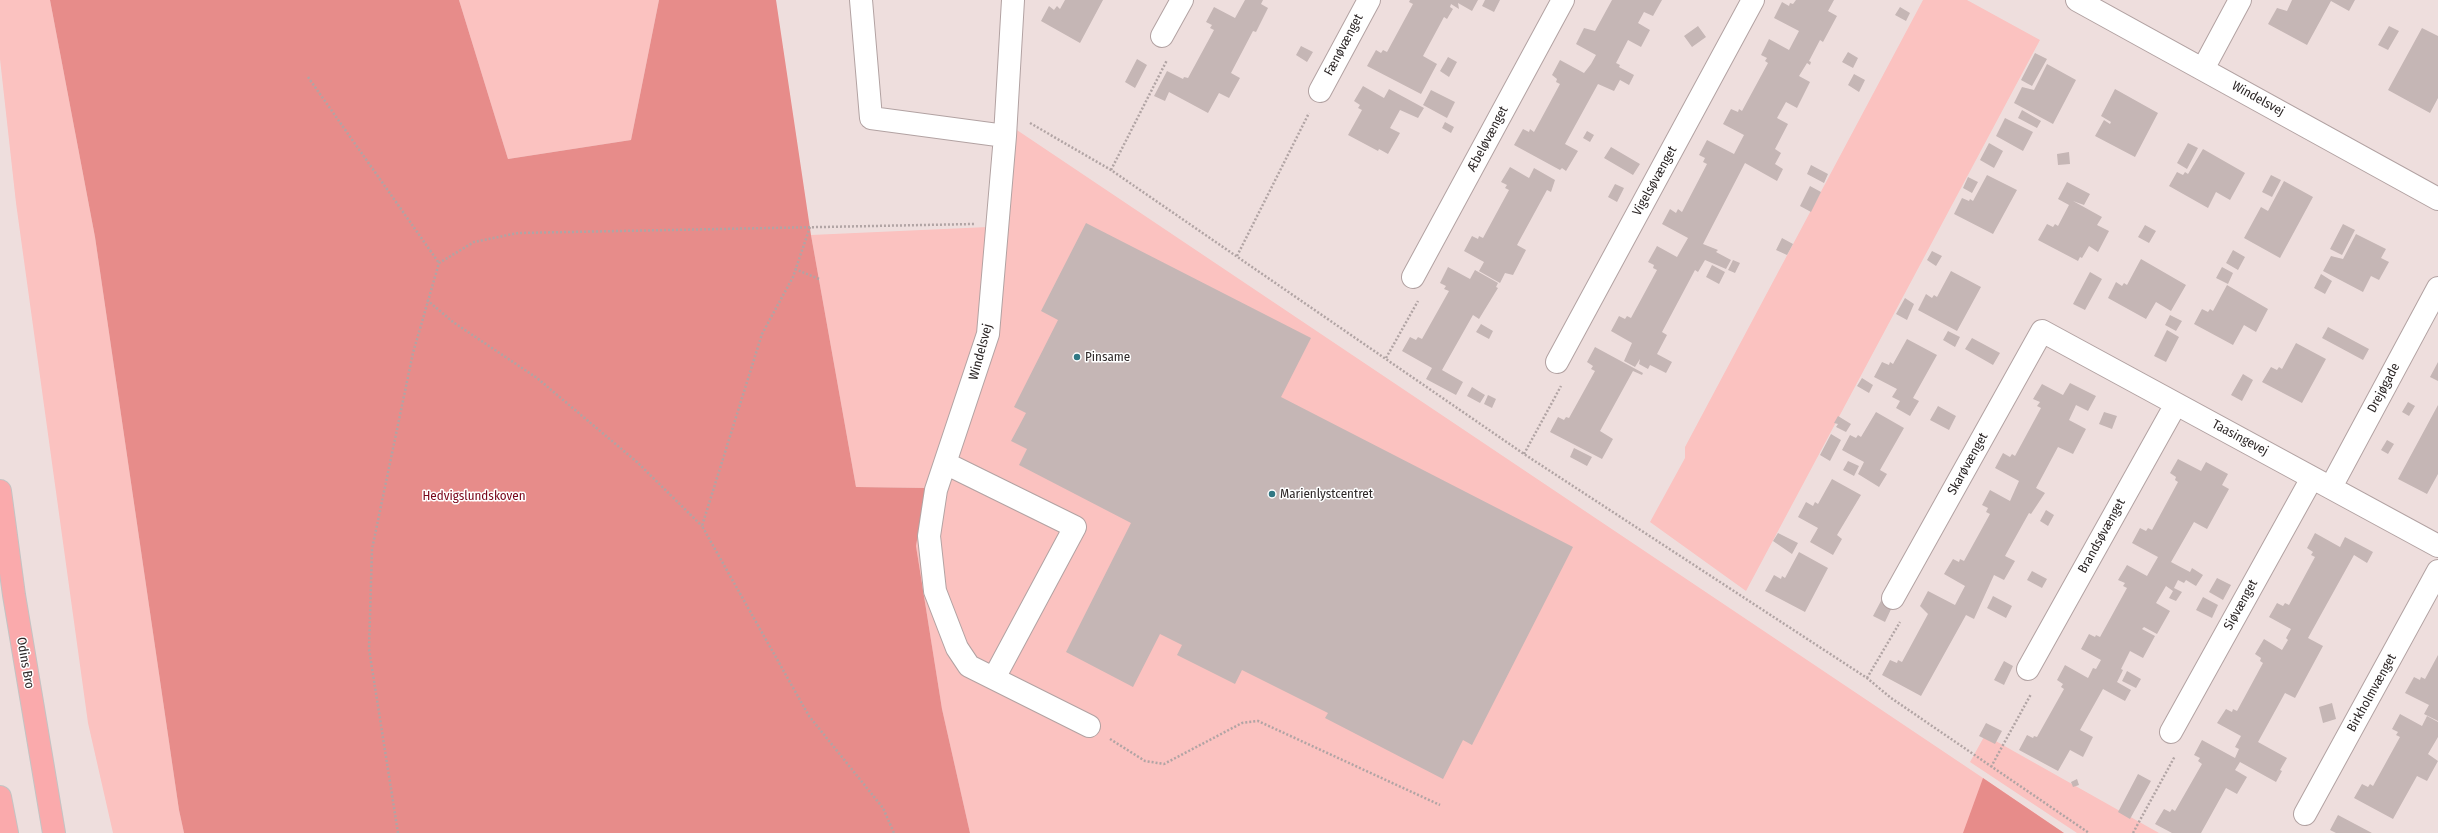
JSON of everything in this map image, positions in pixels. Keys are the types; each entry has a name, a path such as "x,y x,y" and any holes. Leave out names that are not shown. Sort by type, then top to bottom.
{"main road":[{"name":"Odins Bro","path":"0,491 14,595 54,833"},
{"path":"0,797 6,833"}],"street":[{"path":"861,0 871,118 1005,136"},
{"name":"Windelsvej","path":"994,678 969,666 957,648 935,591 929,536 936,490 988,334 1007,110 1013,0"},
{"path":"1162,36 1182,0"},
{"name":"Fænøvænget","path":"1320,91 1369,0"},
{"name":"Æbeløvænget","path":"1413,277 1563,0"},
{"name":"Vigelsøvænget","path":"1557,362 1753,0"},
{"name":"Windelsvej","path":"2077,0 2438,199"},
{"path":"2202,69 2240,0"},
{"name":"Drejøgade","path":"2321,482 2438,288"},
{"name":"Taasingevej","path":"2042,331 2438,546"},
{"name":"Skarøvænget","path":"1894,598 2042,331"},
{"name":"Brandsøvænget","path":"2028,669 2176,404"},
{"path":"945,463 1075,527 994,678 1090,726"},
{"name":"Siøvænget","path":"2171,732 2321,482"},
{"name":"Birkholmvænget","path":"2305,814 2438,571"}],"path":[{"path":"1111,170 1173,50 1162,36"},
{"path":"308,77 439,263"},
{"path":"1237,256 1320,91"},
{"path":"1007,110 1111,170 1524,454 1842,664 1867,678 1891,698 2089,833"},
{"path":"398,833 369,649 372,549 413,352 439,263 474,242 518,233 998,223"},
{"path":"702,526 762,334 793,277 810,226"},
{"path":"795,269 819,279"},
{"path":"1386,358 1426,287 1413,277"},
{"path":"427,300 453,322 537,378 637,462 702,526 809,716 883,808 894,833"},
{"path":"1524,454 1568,373 1557,362"},
{"path":"1867,678 1908,607 1894,598"},
{"path":"1991,767 2039,679 2028,669"},
{"path":"1090,726 1145,761 1164,764 1242,723 1258,721 1440,805"},
{"path":"2133,833 2179,749 2171,732"}],"shaded area":[{"path":"0,0 50,0 95,237 179,810 184,833 113,833 88,723 16,203 0,59"},
{"path":"459,0 659,0 631,140 508,159"},
{"path":"1923,0 1967,0 2040,40 1746,591 1650,522 1685,458 1685,447"},
{"path":"996,116 2064,833 970,833 942,709 916,546 926,488 856,487 811,235 988,227"},
{"path":"1985,735 2159,833 2077,833 1970,762"}],"green space":[{"name":"Hedvigslundskoven","path":"50,0 459,0 508,159 631,140 659,0 776,0 811,235 856,487 926,488 916,546 942,709 970,833 184,833 179,810 95,237"},
{"path":"1983,778 2064,833 1963,833"}],"building":[{"path":"1065,0 1103,0 1080,43 1041,21 1049,6 1054,10 1057,6 1060,9"},
{"path":"1245,0 1263,0 1261,4 1268,8 1256,32 1253,31 1231,73 1240,78 1229,98 1219,93 1208,113 1169,92 1165,101 1154,96 1167,71 1183,79 1184,77 1188,78 1214,30 1210,28 1212,25 1206,22 1214,7 1235,18"},
{"path":"1410,0 1478,0 1472,11 1458,3 1459,9 1451,4 1450,7 1453,9 1447,19 1444,17 1423,56 1437,64 1421,94 1367,66 1376,50 1381,53 1383,50 1387,52 1413,4 1409,2"},
{"path":"1485,0 1500,0 1494,12 1482,6"},
{"path":"1612,0 1662,0 1653,16 1644,12 1638,23 1650,30 1641,47 1628,40 1616,63 1620,65 1619,67 1634,75 1629,85 1620,80 1614,91 1598,84 1565,144 1578,151 1566,171 1562,168 1560,170 1514,145 1523,129 1529,132 1530,129 1534,132 1560,84 1556,82 1557,79 1552,75 1560,60 1584,73 1591,64 1596,55 1576,44 1584,28 1595,31"},
{"path":"1796,0 1834,0 1828,11 1837,16 1823,42 1820,40 1809,61 1811,62 1810,65 1807,63 1799,76 1810,82 1797,108 1786,102 1777,118 1788,124 1775,149 1781,153 1775,164 1783,169 1777,181 1745,163 1703,244 1718,250 1716,252 1731,260 1726,269 1705,260 1698,272 1695,270 1662,332 1667,335 1657,354 1672,362 1666,373 1650,365 1648,369 1639,364 1640,359 1635,367 1624,361 1632,343 1611,331 1619,316 1625,319 1627,316 1631,318 1657,270 1653,268 1654,265 1648,262 1657,246 1677,257 1688,238 1662,224 1670,209 1676,213 1678,209 1682,212 1707,164 1703,162 1705,158 1699,155 1707,140 1734,154 1744,135 1723,124 1731,109 1738,112 1739,109 1742,111 1768,63 1765,61 1767,58 1761,55 1769,39 1789,50 1799,31 1774,18 1782,2 1789,6 1790,3 1793,4"},
{"path":"2292,0 2355,0 2349,11 2331,1 2307,45 2268,24 2277,8 2287,11"},
{"path":"1900,7 1910,13 1906,21 1895,15"},
{"path":"1698,26 1706,37 1692,47 1684,36"},
{"path":"2389,26 2399,31 2388,50 2378,45"},
{"path":"2422,28 2438,36 2438,98 2430,113 2388,90"},
{"path":"1301,46 1313,52 1307,62 1296,55"},
{"path":"1848,52 1858,58 1853,68 1842,62"},
{"path":"2035,53 2047,59 2032,86 2021,80"},
{"path":"1448,57 1457,62 1449,77 1440,71"},
{"path":"1137,59 1147,65 1135,88 1125,82"},
{"path":"2047,64 2076,80 2053,124 2014,103 2022,87 2034,90"},
{"path":"1854,74 1865,80 1859,92 1848,85"},
{"path":"1363,86 1384,98 1389,89 1424,108 1418,118 1400,110 1390,128 1400,133 1388,154 1379,149 1378,151 1348,135 1362,110 1358,108 1360,105 1354,101"},
{"path":"2115,89 2158,113 2135,157 2095,136 2104,120 2110,124 2111,122 2101,116"},
{"path":"1431,90 1455,102 1447,118 1423,105"},
{"path":"2022,110 2041,121 2037,128 2018,118"},
{"path":"2005,118 2033,132 2023,151 1996,136"},
{"path":"1445,122 1454,127 1451,133 1442,128"},
{"path":"1587,131 1594,135 1590,142 1583,138"},
{"path":"1989,143 2003,151 1994,168 1980,160"},
{"path":"2188,143 2198,148 2187,169 2177,163"},
{"path":"1611,147 1640,164 1633,175 1604,158"},
{"path":"2203,149 2245,173 2230,200 2216,192 2208,208 2169,186 2177,172 2183,175 2185,172 2188,174"},
{"path":"2069,152 2070,164 2058,165 2057,154"},
{"path":"1811,165 1828,174 1824,183 1807,174"},
{"path":"1510,167 1529,178 1534,168 1555,180 1551,192 1547,190 1517,245 1526,250 1513,275 1505,273 1500,283 1479,271 1484,262 1464,251 1472,236 1478,239 1479,236 1483,238 1509,190 1505,188 1507,185 1501,182"},
{"path":"1987,175 2017,190 1993,234 1954,214 1962,198 1973,201"},
{"path":"2271,175 2281,180 2272,197 2262,192"},
{"path":"1968,177 1978,182 1972,193 1963,188"},
{"path":"2284,181 2313,197 2280,258 2244,238 2261,207 2268,211"},
{"path":"2067,182 2090,194 2084,205 2073,201 2102,217 2097,225 2109,231 2098,252 2089,246 2082,258 2080,257 2078,261 2038,240 2047,224 2053,227 2055,224 2058,226 2069,205 2058,199"},
{"path":"1615,184 1624,188 1617,202 1608,197"},
{"path":"1810,186 1821,192 1811,212 1800,206"},
{"name":"Marienlystcentret","path":"1086,223 1311,338 1281,397 1573,547 1472,745 1463,740 1443,779 1325,718 1328,713 1242,670 1235,684 1177,655 1182,645 1160,634 1133,687 1066,652 1131,523 1019,465 1027,449 1011,441 1026,413 1014,407 1058,320 1041,311"},
{"path":"2343,224 2355,230 2342,255 2330,249"},
{"path":"2145,225 2156,231 2149,243 2138,237"},
{"path":"2356,234 2386,249 2381,258 2389,262 2379,280 2371,276 2363,292 2323,271 2331,256 2343,259"},
{"path":"1782,238 1793,244 1787,255 1776,250"},
{"path":"2233,250 2245,257 2238,270 2226,263"},
{"path":"1932,251 1942,256 1936,266 1927,260"},
{"path":"2141,259 2186,285 2171,311 2156,302 2146,319 2108,298 2116,282 2122,286 2124,283 2127,285"},
{"path":"1733,260 1740,263 1735,273 1728,270"},
{"path":"1712,265 1725,272 1719,284 1706,277"},
{"path":"1448,267 1470,279 1475,270 1498,283 1496,287 1498,288 1479,319 1473,315 1442,370 1463,382 1456,395 1426,379 1432,368 1402,351 1410,337 1416,340 1418,337 1422,339 1449,291 1444,289 1446,286 1440,283"},
{"path":"2222,267 2233,273 2228,284 2216,278"},
{"path":"1951,271 1981,287 1957,331 1918,310 1926,294 1932,298 1934,295 1937,297"},
{"path":"2090,272 2102,279 2085,310 2073,304"},
{"path":"2321,274 2332,281 2325,294 2314,288"},
{"path":"2227,285 2268,309 2256,332 2244,325 2233,345 2194,324 2202,309 2208,312 2210,309 2213,311"},
{"path":"1905,298 1914,304 1907,320 1896,314"},
{"path":"2170,315 2182,321 2176,331 2165,325"},
{"path":"1481,324 1493,331 1489,339 1476,332"},
{"path":"2328,327 2369,349 2363,360 2322,338"},
{"path":"2167,330 2179,337 2166,362 2154,356"},
{"path":"1948,331 1960,337 1955,347 1943,340"},
{"path":"1972,338 2000,353 1993,365 1965,349"},
{"path":"1907,339 1937,355 1913,398 1919,401 1910,416 1896,408 1900,401 1892,397 1897,389 1874,377 1882,362 1889,365 1890,362 1893,364"},
{"path":"2296,343 2326,359 2302,403 2262,382 2271,367 2277,370 2279,367 2282,369"},
{"path":"1595,347 1643,373 1642,375 1633,371 1600,431 1613,439 1602,459 1550,432 1558,417 1564,420 1566,417 1569,418 1595,371 1591,369 1593,366 1587,362"},
{"path":"2438,362 2438,381 2430,377"},
{"path":"2243,374 2253,380 2242,401 2231,395"},
{"path":"1862,378 1873,385 1869,393 1857,386"},
{"path":"2070,383 2096,396 2088,411 2076,405 2069,420 2086,429 2073,454 2058,447 2036,488 2045,493 2031,514 2029,513 2005,556 2015,561 2004,580 1994,575 1974,619 1966,615 1921,696 1882,675 1890,660 1897,663 1898,660 1902,662 1928,614 1920,606 1928,591 1955,605 1965,586 1944,574 1953,559 1959,562 1960,559 1964,561 1990,514 1986,512 1988,508 1982,505 1990,490 2010,501 2019,481 1995,468 2003,453 2010,457 2012,454 2015,456 2041,408 2037,406 2040,402 2033,399 2042,384 2063,395"},
{"path":"1472,387 1485,395 1480,403 1467,396"},
{"path":"1488,395 1496,399 1492,408 1484,404"},
{"path":"2408,402 2415,406 2409,416 2402,412"},
{"path":"2438,405 2438,474 2427,494 2398,479"},
{"path":"1938,406 1956,416 1949,430 1930,420"},
{"path":"1876,412 1904,428 1880,470 1887,474 1879,487 1858,474 1864,462 1842,450 1850,435 1856,438 1858,435 1861,437"},
{"path":"2104,412 2117,416 2112,429 2099,424"},
{"path":"1838,416 1851,424 1846,432 1836,427 1838,424 1834,423"},
{"path":"1831,434 1841,440 1830,461 1820,455"},
{"path":"2387,440 2394,444 2388,454 2381,450"},
{"path":"1574,448 1592,457 1587,466 1570,457"},
{"path":"2178,459 2201,471 2206,462 2228,474 2222,485 2229,489 2207,529 2194,522 2171,562 2190,572 2192,568 2203,575 2196,586 2186,580 2184,583 2178,580 2174,588 2182,592 2176,601 2169,598 2173,591 2166,586 2156,603 2170,611 2157,634 2144,627 2142,629 2155,636 2143,658 2130,651 2121,669 2123,670 2117,682 2131,690 2125,701 2103,689 2080,730 2093,737 2083,757 2070,750 2058,771 2019,750 2027,735 2033,738 2034,736 2037,737 2064,689 2061,687 2063,684 2057,680 2065,665 2088,678 2093,668 2096,669 2101,660 2081,649 2089,634 2095,637 2096,635 2100,637 2127,588 2123,586 2125,583 2118,580 2127,565 2147,576 2158,557 2132,543 2140,528 2146,531 2148,528 2152,530 2178,482 2175,480 2176,477 2170,473"},
{"path":"1848,461 1859,466 1854,476 1843,470"},
{"path":"1832,479 1861,495 1837,535 1842,539 1833,555 1810,542 1818,528 1798,517 1806,502 1813,506 1815,502 1818,504"},
{"path":"2046,510 2054,515 2048,526 2040,521"},
{"path":"1778,533 1798,543 1792,554 1773,541"},
{"path":"2315,533 2340,547 2345,537 2373,552 2367,563 2354,555 2308,638 2323,646 2295,698 2285,693 2258,742 2287,758 2280,770 2282,771 2276,782 2240,762 2235,770 2247,777 2237,794 2226,788 2201,833 2172,833 2155,824 2164,809 2170,812 2172,809 2175,811 2202,764 2198,761 2200,758 2194,755 2202,740 2235,758 2239,749 2235,747 2241,736 2217,723 2226,709 2232,712 2233,709 2237,711 2263,663 2260,661 2261,658 2255,654 2264,639 2282,650 2288,640 2286,638 2291,629 2269,617 2277,603 2283,606 2285,603 2289,605 2315,557 2311,555 2313,552 2307,548"},
{"path":"1799,552 1828,568 1805,612 1765,591 1774,575 1781,579 1782,576 1785,578"},
{"path":"2032,571 2047,579 2042,588 2027,580"},
{"path":"2217,578 2231,585 2223,600 2209,592"},
{"path":"1993,596 2012,606 2006,618 1987,608"},
{"path":"2203,597 2218,605 2212,618 2196,610"},
{"path":"1882,599 1893,605 1885,622 1873,616"},
{"path":"2438,655 2438,721 2424,714 2429,705 2405,693 2414,677 2420,680 2421,677 2425,679"},
{"path":"2004,661 2013,666 2004,685 1994,680"},
{"path":"2127,671 2141,679 2136,688 2122,681"},
{"path":"2332,703 2336,719 2323,723 2319,707"},
{"path":"2400,714 2422,726 2427,716 2438,722 2438,737 2428,754 2438,761 2427,781 2417,776 2393,819 2354,798 2362,784 2368,787 2370,784 2373,786 2400,737 2396,735 2398,732 2392,729"},
{"path":"1986,723 2002,731 1995,744 1979,736"},
{"path":"2138,774 2151,781 2130,819 2118,812"},
{"path":"2077,779 2079,785 2073,787 2071,782"},
{"path":"2338,815 2372,833 2336,833 2330,830"}],"place":[{"name":"Pinsame","path":"1077,357"},
{"name":"Marienlystcentret","path":"1272,494"}]}
